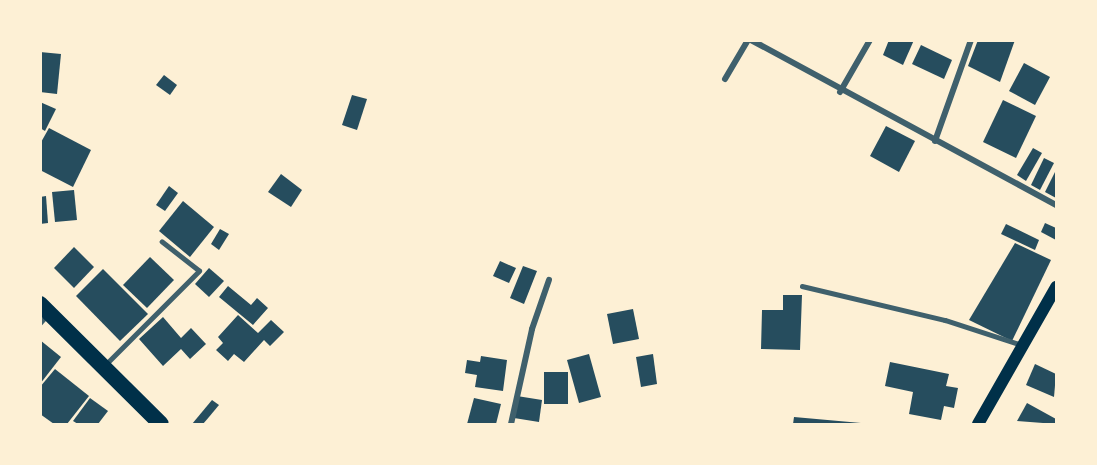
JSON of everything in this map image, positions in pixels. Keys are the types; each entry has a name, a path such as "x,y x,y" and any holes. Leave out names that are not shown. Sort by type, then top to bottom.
{"highway":[{"path":"43,313 161,424"}],"main road":[{"path":"978,424 1025,346 1056,287"}],"street":[{"path":"725,79 750,40 840,92 1056,205"},
{"path":"840,92 870,40"},
{"path":"935,141 971,40"},
{"path":"511,424 532,329 549,280"}],"lane":[{"path":"103,367 199,271 162,242"},
{"path":"801,286 945,320 1025,346"}],"building":[{"path":"889,40 914,40 903,65 883,55"},
{"path":"978,40 1015,40 1000,82 968,66"},
{"path":"921,45 952,60 944,79 912,64"},
{"path":"40,52 61,54 57,94 40,92"},
{"path":"1024,63 1050,77 1035,105 1009,91"},
{"path":"164,75 177,85 170,95 156,85"},
{"path":"352,95 367,99 357,130 342,125"},
{"path":"1003,100 1036,116 1016,158 983,142"},
{"path":"40,102 56,109 45,131 40,128"},
{"path":"886,126 915,141 899,172 870,156"},
{"path":"49,128 91,150 73,187 40,170 40,144"},
{"path":"1033,148 1042,153 1026,181 1017,175"},
{"path":"1044,158 1054,163 1040,190 1031,185"},
{"path":"1056,170 1056,198 1045,192"},
{"path":"281,174 302,190 291,207 268,192"},
{"path":"169,186 178,193 165,211 156,205"},
{"path":"74,190 77,220 55,222 52,192"},
{"path":"46,196 48,223 40,224 40,197"},
{"path":"183,201 214,227 190,257 159,231"},
{"path":"1045,223 1056,228 1056,240 1041,232"},
{"path":"1006,224 1039,240 1035,250 1001,234"},
{"path":"220,229 229,234 219,250 211,244"},
{"path":"1015,243 1051,260 1012,341 969,320"},
{"path":"74,247 94,267 74,288 54,268"},
{"path":"150,257 174,280 147,308 123,285"},
{"path":"500,261 516,268 509,283 493,276"},
{"path":"523,266 537,271 524,304 510,298"},
{"path":"209,268 224,281 209,297 195,284"},
{"path":"103,269 148,314 120,341 76,296"},
{"path":"228,286 251,305 257,298 268,308 253,325 219,297"},
{"path":"783,295 802,295 800,350 761,349 762,310 783,310"},
{"path":"633,309 639,339 613,344 607,314"},
{"path":"238,315 258,333 271,320 284,332 270,346 264,340 244,362 234,354 228,361 216,350 223,343 218,337"},
{"path":"163,317 181,338 191,328 206,344 190,359 181,349 163,366 139,339"},
{"path":"40,340 61,357 40,384"},
{"path":"589,354 601,397 579,403 567,360"},
{"path":"653,354 657,384 641,387 636,357"},
{"path":"481,356 507,360 503,391 475,387 477,375 465,373 467,360 480,362"},
{"path":"890,362 949,374 946,386 958,388 954,408 944,406 941,420 909,414 913,392 885,386"},
{"path":"1035,364 1056,374 1054,397 1026,385"},
{"path":"55,369 89,396 67,424 54,424 40,414 40,387"},
{"path":"544,372 568,372 568,404 544,404"},
{"path":"517,396 542,400 539,422 514,418"},
{"path":"90,398 108,411 98,424 78,424 73,421"},
{"path":"474,398 501,404 496,424 467,424"},
{"path":"212,400 219,405 203,424 192,424"},
{"path":"1027,403 1056,419 1056,424 1017,421"},
{"path":"794,417 861,423 861,424 793,424"}]}
